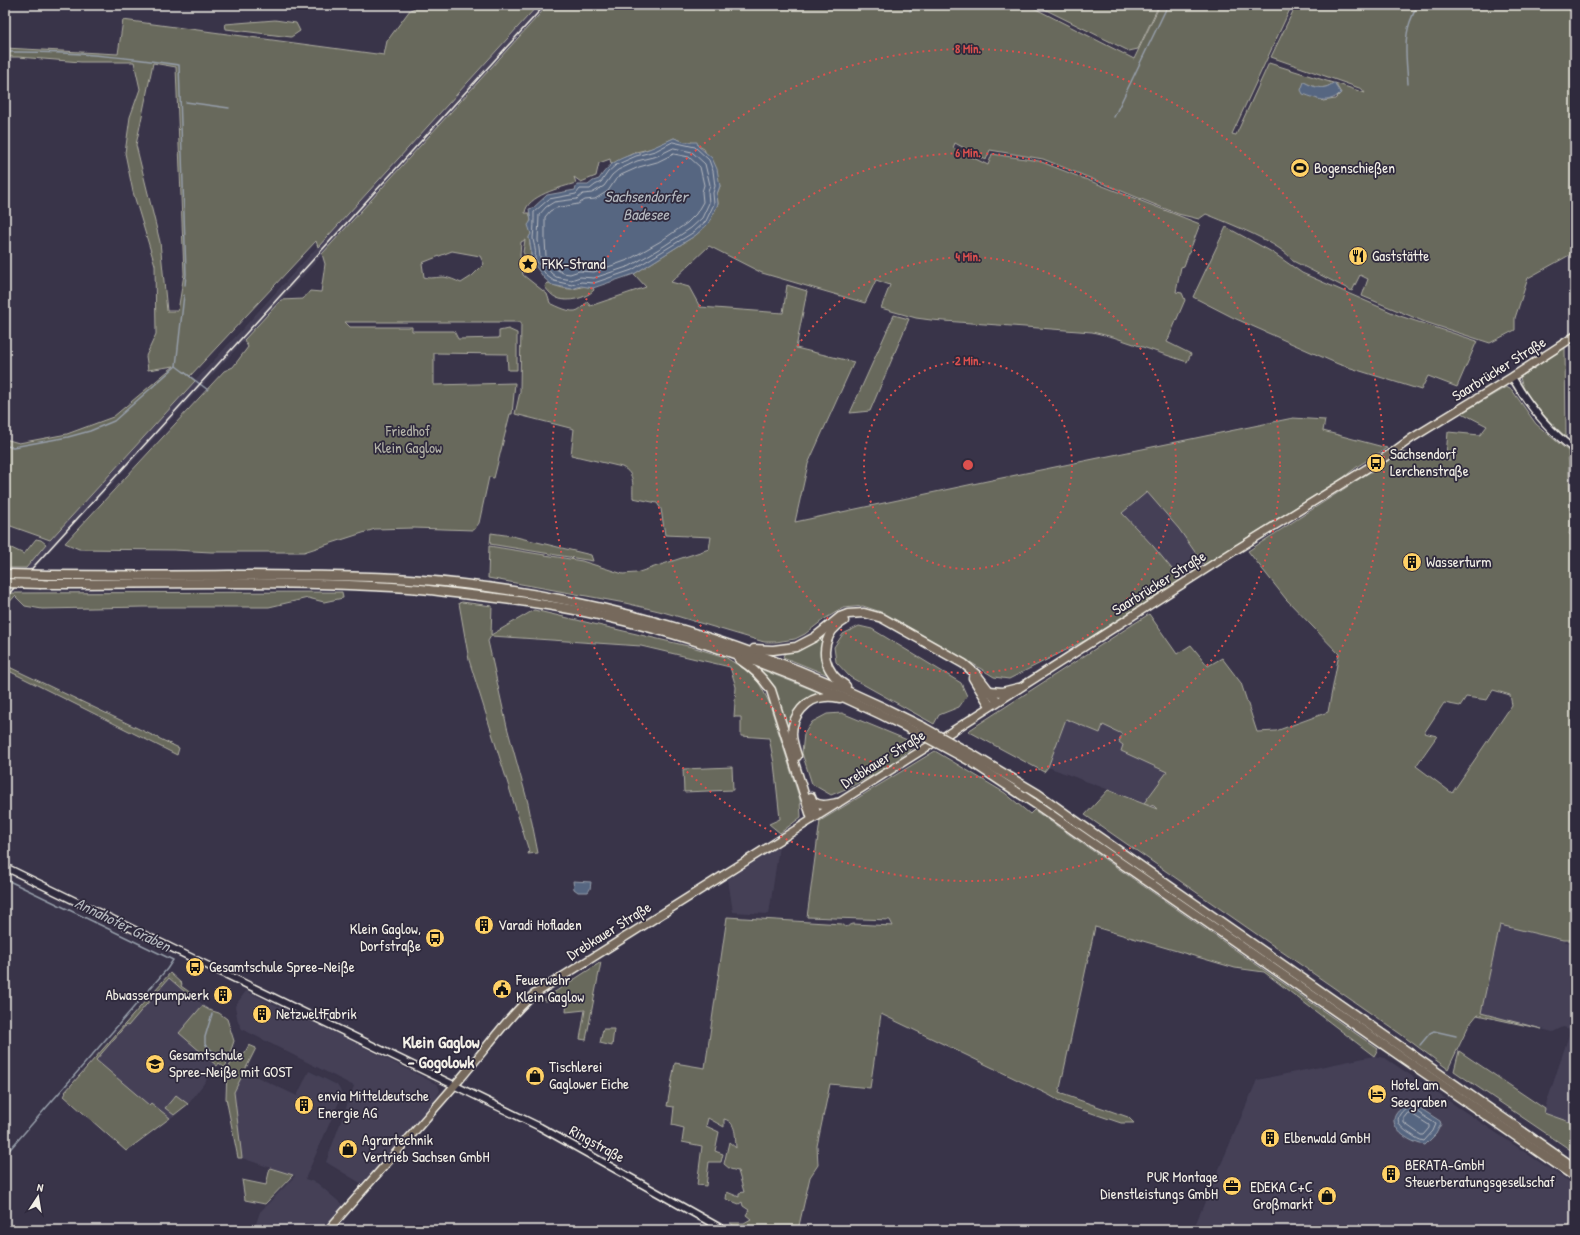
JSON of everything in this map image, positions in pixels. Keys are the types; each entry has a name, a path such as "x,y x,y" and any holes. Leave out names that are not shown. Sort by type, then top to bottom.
{"highway":[{"path":"6,574 301,576 410,579 488,587 600,607 695,632 786,664 858,695 1038,794 1575,1168"},
{"path":"5,583 292,584 410,588 515,600 574,610 656,630 728,651 847,698 921,730"},
{"path":"746,649 773,650 796,647 815,637 840,617 848,614 864,612 882,618 964,664 977,675 990,691 994,704"},
{"path":"858,695 832,674 827,665 825,648 827,639 836,626 849,619 863,618 879,622 968,672 994,704"},
{"path":"728,651 753,668 762,677 771,690 815,817"},
{"path":"990,691 1002,692 1018,688"},
{"path":"815,817 812,801 794,747 792,734 793,724 801,709 808,703 824,697 847,698"},
{"path":"972,758 1040,807 1575,1177"},
{"path":"812,801 818,805 824,806 837,803"}],"main road":[{"name":"Saarbrücker Straße","path":"943,737 1234,551 1390,454 1416,442 1430,432 1437,423 1575,336"},
{"path":"1512,377 1534,410 1549,427 1575,450"},
{"name":"Drebkauer Straße","path":"328,1230 454,1086 512,1017 533,995 943,737"},
{"name":"Ringstraße","path":"5,867 540,1127 724,1230"}],"shaded area":[{"path":"538,5 548,5 303,276 5,600 5,590"},
{"path":"1147,492 1179,529 1204,565 1181,580 1153,546 1122,513"},
{"path":"1066,719 1100,733 1103,724 1122,734 1119,742 1123,745 1121,751 1168,772 1144,803 1048,767"},
{"path":"779,846 769,914 733,912 728,879"},
{"path":"1500,925 1575,944 1575,1152 1539,1126 1571,1029 1563,1027 1553,1032 1480,1013"},
{"name":"Gesamtschule Spree-Neiße mit GOST","path":"169,977 207,1008 199,1026 219,1063 187,1106 126,1151 64,1096"},
{"path":"246,991 338,1034 438,1085 440,1091 435,1100 362,1184 326,1162 354,1086 242,1029 238,1022 235,1006"},
{"path":"1374,1056 1385,1058 1575,1186 1575,1230 1193,1230 1257,1080"},
{"path":"309,1071 337,1085 342,1095 305,1179 317,1183 345,1207 324,1230 254,1230 260,1212 295,1176 242,1158 234,1092 244,1072 297,1096"}],"green space":[{"path":"423,5 538,5 318,247 316,241 190,376 183,371 195,381 50,540 5,524 5,439 19,443 67,434 113,417 174,366 148,370 146,356 156,334 155,265 133,192 125,153 130,117 140,89 134,62 81,62 5,57 5,48 118,54 123,20 384,55 387,41 410,10","holes":["153,63 176,67 184,274 178,311 167,311 160,242 136,145"]},
{"name":"Friedhof Klein Gaglow","path":"548,5 1028,5 1134,59 1160,5 1292,5 1232,134 1236,135 1269,63 1333,83 1322,88 1315,87 1304,82 1323,101 1335,99 1341,93 1335,83 1365,93 1362,89 1271,57 1296,5 1575,5 1575,252 1528,278 1515,318 1515,330 1490,343 1425,322 1362,296 1368,279 1360,275 1352,291 1293,261 1287,254 1266,241 1206,214 1199,219 1178,214 1043,159 990,150 986,160 955,143 953,148 988,165 992,154 1039,161 1200,224 1184,266 1181,267 1176,292 1182,293 1185,300 1167,342 1191,354 1187,362 1113,337 1092,332 916,318 881,308 890,285 876,280 865,303 762,273 709,246 671,282 689,287 700,307 783,313 787,285 807,291 796,348 854,362 808,464 795,522 1293,418 1325,420 1323,431 1387,448 1358,466 1344,477 1204,565 1179,529 1147,492 1122,513 1153,546 1181,580 1086,640 1009,679 994,677 884,613 863,606 843,608 823,620 805,634 795,639 764,642 663,612 625,603 488,578 489,546 582,561 623,574 636,573 709,549 711,537 665,535 661,509 657,503 633,498 631,476 626,470 622,467 571,455 574,429 515,414 520,392 521,322 345,322 350,327 412,327 412,331 454,331 458,339 499,338 499,331 508,329 517,333 517,370 508,370 507,354 434,353 434,385 515,383 512,414 510,414 494,478 489,477 479,523 474,530 413,528 375,529 304,552 211,552 79,549 65,543 224,371 233,367 248,347 244,340 281,300 303,299 310,291 321,292 325,264 322,254","holes":["674,138 685,142 691,142 704,149 720,186 717,194 718,204 709,223 696,235 634,274 646,287 590,306 588,302 575,311 564,309 550,303 547,294 523,275 520,255 521,242 525,240 523,252 526,258 531,260 529,238 531,234 529,225 530,218 529,213 525,213 527,207 531,202 546,193 576,183 574,177 581,182 596,176 599,163 610,159 611,164 636,152 653,148","452,251 480,256 484,264 472,276 461,283 444,277 424,277 422,263"]},
{"path":"1036,5 1159,5 1138,49 1129,51"},
{"path":"275,20 296,23 300,31 291,37 226,29 225,24"},
{"path":"1226,227 1272,252 1302,273 1400,316 1477,341 1457,387 1428,376 1421,390 1338,364 1234,318 1193,297"},
{"path":"549,283 571,289 586,286 593,288 594,290 591,293 577,299 566,300 557,298 549,292 545,287 546,284"},
{"path":"894,315 909,319 870,411 850,413"},
{"path":"1565,347 1566,437 1546,418 1532,401 1522,385 1520,377"},
{"path":"1506,387 1512,390 1536,424 1568,451 1571,522 1569,534 1575,537 1575,940 1563,940 1500,925 1481,1013 1542,1029 1477,1015 1469,1025 1448,1069 1399,1033 1085,815 1108,790 1157,809 1154,806 1144,803 1167,772 1121,751 1123,745 1119,742 1122,734 1103,725 1100,733 1066,719 1048,767 1044,772 968,731 1149,614 1177,654 1191,645 1208,666 1222,658 1241,683 1257,732 1276,731 1328,712 1339,654 1286,599 1248,551 1401,452 1450,461 1446,455 1448,432 1480,435 1487,426 1462,413","holes":["1493,690 1510,695 1512,705 1452,793 1416,766 1437,736 1424,733 1444,703 1460,706 1466,697 1487,700"]},
{"path":"491,533 512,536 591,555 593,561 490,544"},
{"path":"36,539 41,540 46,544 26,568 5,568 5,545 24,554"},
{"path":"342,592 343,598 324,602 308,598 269,607 42,609 25,606 15,596 5,607 5,600 11,593"},
{"path":"462,602 492,606 491,635 534,610 692,647 725,657 749,672 759,683 769,702 800,800 801,817 780,833 769,824 780,819 774,763 769,738 741,736 741,717 734,717 736,687 730,667 641,646 491,636 488,641 507,727 528,803 538,853 528,854 529,851 469,660 459,603"},
{"path":"859,626 872,629 961,683 967,696 959,707 939,715 934,724 850,677 836,662 834,647 843,634"},
{"path":"824,634 822,658 828,675 783,657 785,652"},
{"path":"5,665 179,748 177,755 5,669"},
{"path":"760,669 823,694 810,698 800,706 796,710 787,728 773,685"},
{"path":"842,713 917,744 908,752 876,773 831,795 812,784 802,753 804,734 812,722 827,714"},
{"path":"935,751 1005,793 1030,814 1034,810 1378,1049 1374,1056 1264,972 1235,968 1095,927 1059,1093 1128,1117 1134,1123 1121,1123 1065,1104 881,1014 870,1088 830,1084 817,1146 818,1165 810,1177 798,1230 740,1230 730,1223 744,1223 751,1219 746,1215 749,1210 743,1206 742,1202 739,1204 726,1199 727,1192 739,1197 739,1193 744,1192 738,1171 730,1169 724,1164 729,1142 736,1148 734,1130 731,1123 724,1119 724,1127 708,1118 706,1126 719,1132 715,1151 723,1154 721,1162 709,1162 706,1186 697,1185 702,1146 682,1142 684,1128 672,1125 674,1107 667,1106 675,1063 705,1068 727,917 842,924 846,927 853,924 893,926 890,920 807,917 820,821"},
{"path":"732,767 733,790 684,792 683,769"},
{"path":"601,962 586,1040 580,1039 585,1010 566,1012 567,999 545,1001 544,999"},
{"path":"170,973 182,984 181,986 195,996 193,999 169,978 128,1026 126,1025 96,1060 149,1105 151,1103 170,1118 126,1151 64,1096 66,1093 65,1092"},
{"path":"202,1006 219,1013 227,1019 234,1041 225,1068 219,1063 217,1066 179,1033"},
{"path":"603,1029 614,1029 612,1046 600,1043"},
{"path":"249,1045 256,1048 234,1092 242,1158 238,1158 226,1098 227,1071 236,1053 244,1054"},
{"path":"1459,1051 1545,1109 1544,1113 1575,1124 1575,1153 1454,1071"},
{"path":"176,1095 188,1104 174,1115 165,1108"},
{"path":"270,1168 293,1175 265,1204 245,1200 242,1180 266,1185"}],"water":[{"path":"1304,82 1315,87 1322,88 1335,83 1341,93 1331,99 1318,99 1303,94 1301,90"},
{"name":"Sachsendorfer Badesee","path":"674,138 685,142 697,142 698,146 712,158 717,169 720,186 717,194 718,204 709,223 696,235 634,274 593,288 581,286 572,289 552,285 544,278 531,260 529,237 531,234 528,225 531,221 529,209 533,208 547,195 575,190 577,185 588,185 599,179 611,165 617,161"},
{"path":"573,881 591,882 590,889 588,892 578,892 574,889"},
{"path":"1412,1103 1440,1121 1441,1124 1436,1134 1425,1145 1413,1141 1405,1136 1398,1130 1394,1123 1394,1118 1397,1111 1400,1108"}],"waterway":[{"path":"910,11 913,5"},
{"path":"1114,117 1168,5"},
{"path":"1408,84 1406,53 1407,37 1410,22 1418,5"},
{"path":"5,52 49,52 92,55 179,65 186,274 185,285"},
{"path":"186,102 229,108"},
{"path":"184,295 176,366 208,390"},
{"path":"5,446 13,447 68,437 90,431 114,421 176,366"},
{"name":"Annahofer Graben","path":"5,879 173,960 167,969 5,1155"},
{"path":"212,1014 205,1037 205,1044 219,1057"},
{"path":"1420,1045 1430,1033 1434,1031 1456,1036"}],"railway":[{"path":"5,598 545,5"}],"place":[{"name":"Bogenschießen","path":"1300,168"},
{"name":"Gaststätte","path":"1358,256"},
{"name":"FKK-Strand","path":"528,264"},
{"name":"Sachsendorf Lerchenstraße","path":"1376,463"},
{"name":"Wasserturm","path":"1412,562"},
{"name":"Varadi Hofladen","path":"484,925"},
{"name":"Klein Gaglow, Dorfstraße","path":"435,938"},
{"name":"Gesamtschule Spree-Neiße","path":"195,967"},
{"name":"Feuerwehr Klein Gaglow","path":"502,989"},
{"name":"Abwasserpumpwerk","path":"223,995"},
{"name":"NetzweltFabrik","path":"262,1014"},
{"name":"Gesamtschule Spree-Neiße mit GOST","path":"155,1064"},
{"name":"Tischlerei Gaglower Eiche","path":"535,1076"},
{"name":"Hotel am Seegraben","path":"1377,1094"},
{"name":"envia Mitteldeutsche Energie AG","path":"304,1105"},
{"name":"Elbenwald GmbH","path":"1270,1138"},
{"name":"Agrartechnik Vertrieb Sachsen GmbH","path":"348,1149"},
{"name":"BERATA-GmbH Steuerberatungsgesellschaf","path":"1391,1174"},
{"name":"PUR Montage Dienstleistungs GmbH","path":"1232,1186"},
{"name":"EDEKA C+C Großmarkt","path":"1327,1196"}],"district":[{"name":"Klein Gaglow - Gogolowk","path":"441,1052"}]}
